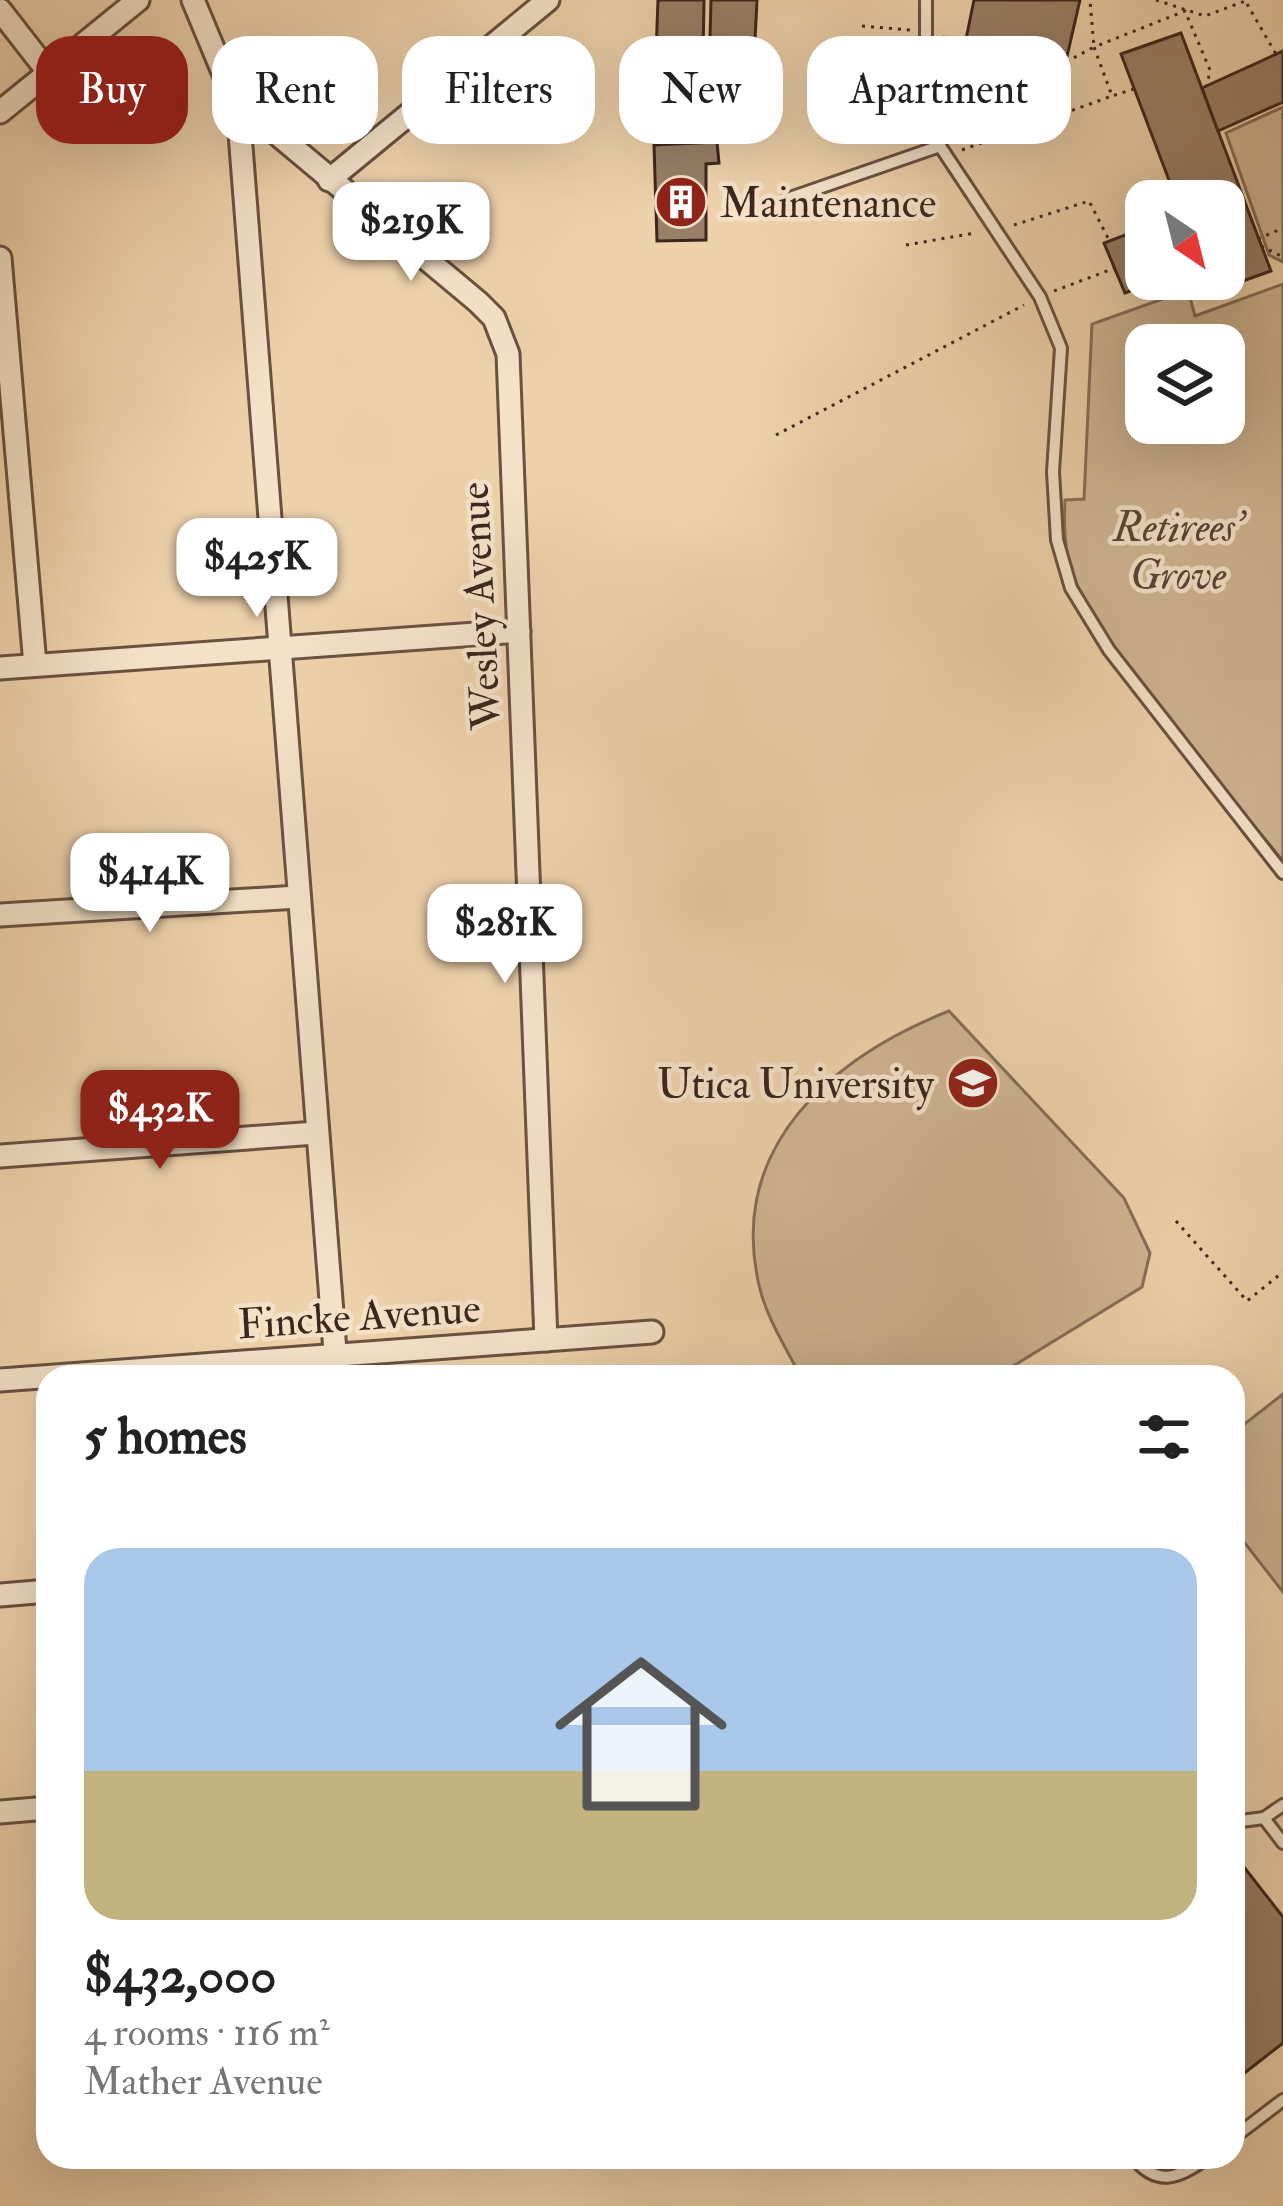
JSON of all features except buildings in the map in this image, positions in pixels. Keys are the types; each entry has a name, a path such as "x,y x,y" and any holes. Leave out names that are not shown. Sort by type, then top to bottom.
{"street":[{"path":"94,36 138,0"},
{"name":"Wesley Avenue","path":"194,0 212,44"},
{"path":"329,180 548,0"},
{"path":"0,10 36,56"},
{"path":"0,112 36,83"},
{"path":"241,144 336,1365"},
{"name":"Wesley Avenue","path":"284,144 478,302 508,353 546,1340"},
{"path":"0,258 8,425 35,665"},
{"path":"0,668 519,631"},
{"path":"0,915 298,897"},
{"path":"0,1156 316,1133"},
{"name":"Fincke Avenue","path":"344,1365 652,1332"},
{"name":"Fincke Avenue","path":"0,1380 36,1378"},
{"path":"0,1595 36,1593"},
{"path":"0,1812 36,1809"}],"lane":[{"path":"926,0 926,79 940,146 1040,297 1061,348 1053,472 1057,540 1071,588 1109,650 1283,873"},
{"path":"787,199 940,146"},
{"path":"1245,1820 1264,1818 1283,1805"},
{"path":"1264,1818 1283,1843"},
{"path":"1245,2129 1283,2100"},
{"path":"1143,2169 1163,2180 1193,2169"}],"path":[{"path":"1090,0 1094,47 1112,95"},
{"path":"1156,0 1205,16 1247,1 1276,54"},
{"path":"1071,59 1186,11"},
{"path":"1186,11 1210,70 1207,86"},
{"path":"1071,110 1134,89"},
{"path":"957,144 963,151 982,144"},
{"path":"906,244 994,230 1089,202 1109,240"},
{"path":"1258,239 1283,228"},
{"path":"1261,246 1283,257"},
{"path":"776,435 1040,297 1114,268"},
{"path":"1176,1221 1247,1301 1283,1272"}],"green space":[{"path":"1283,107 1283,262 1269,255 1226,133"},
{"name":"Retirees' Grove","path":"1283,284 1283,861 1109,643 1087,606 1067,554 1065,500 1084,499 1092,324 1160,300 1191,300 1195,316"},
{"path":"949,1011 1124,1198 1150,1253 1142,1287 1015,1365 795,1365 771,1321 759,1285 753,1235 759,1190 774,1149 798,1113 829,1081 906,1030"},
{"path":"1283,1394 1283,1592 1245,1543 1245,1424"}],"place":[{"name":"Maintenance","path":"681,202"},
{"name":"Utica University","path":"973,1083"}]}
